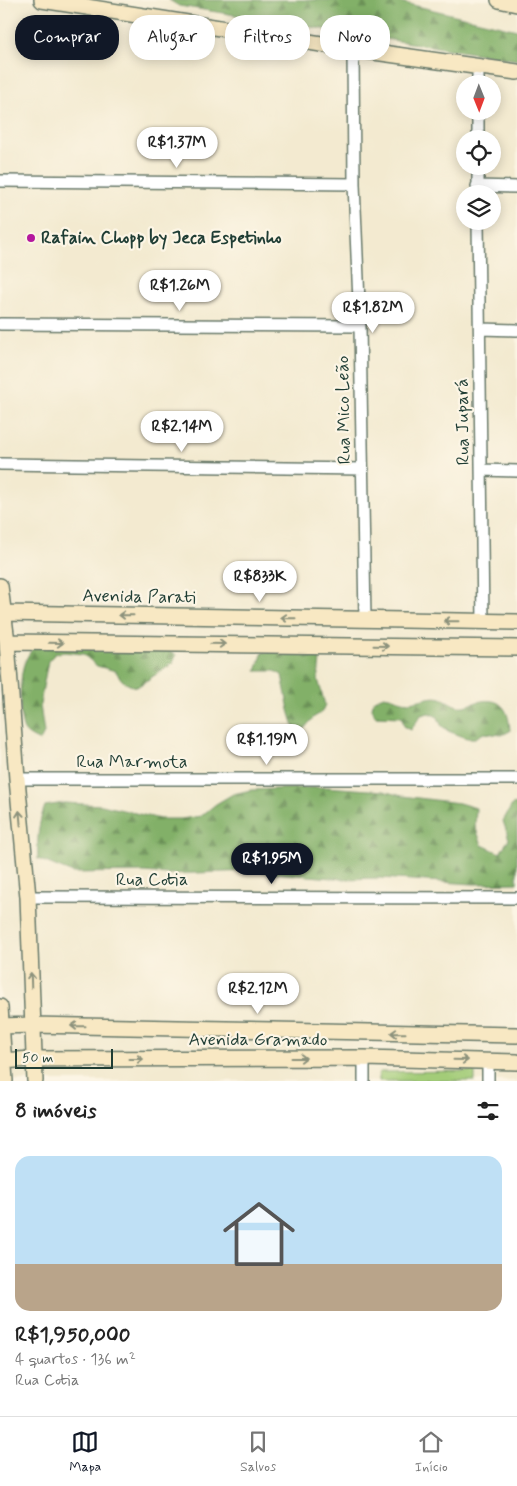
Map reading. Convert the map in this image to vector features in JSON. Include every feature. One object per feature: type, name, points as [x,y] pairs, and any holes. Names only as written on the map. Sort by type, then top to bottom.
[{"type":"street","points":[[42,0],[320,44]]},
{"type":"street","points":[[499,0],[517,4]]},
{"type":"street","points":[[390,54],[517,72]]},
{"type":"street","name":"Rua Mico Leão","points":[[353,60],[354,184],[360,326],[365,620]]},
{"type":"street","points":[[478,66],[478,75]]},
{"type":"street","points":[[0,181],[354,184]]},
{"type":"street","points":[[501,188],[517,187]]},
{"type":"street","name":"Rua Jupará","points":[[478,230],[482,622]]},
{"type":"street","points":[[0,324],[360,326]]},
{"type":"street","points":[[480,330],[517,330]]},
{"type":"street","points":[[0,464],[363,469]]},
{"type":"street","points":[[482,470],[517,471]]},
{"type":"street","points":[[0,586],[28,897],[35,1081]]},
{"type":"street","name":"Avenida Parati","points":[[2,613],[517,622]]},
{"type":"street","points":[[4,642],[517,648]]},
{"type":"street","name":"Rua Marmota","points":[[17,779],[517,779]]},
{"type":"street","name":"Rua Cotia","points":[[28,897],[517,898]]},
{"type":"street","points":[[0,1007],[2,1061],[5,1081]]},
{"type":"street","name":"Avenida Gramado","points":[[1,1026],[33,1025],[517,1035]]},
{"type":"street","points":[[364,1058],[364,1081]]},
{"type":"street","name":"Avenida Gramado","points":[[2,1061],[33,1059],[364,1058],[517,1062]]},
{"type":"street","points":[[488,1061],[488,1081]]},
{"type":"green space","points":[[169,0],[392,0],[517,30],[517,60],[390,40],[390,15],[320,15],[320,29],[310,27],[310,15],[235,15],[179,6]]},
{"type":"green space","points":[[36,643],[169,650],[176,655],[173,663],[137,687],[124,682],[116,671],[97,666],[83,654],[64,652],[55,654],[48,661],[43,687],[40,705],[44,733],[40,741],[24,730],[20,709],[23,668]]},
{"type":"green space","points":[[320,650],[318,679],[325,705],[321,713],[314,717],[303,730],[294,727],[282,675],[275,671],[256,671],[263,652]]},
{"type":"green space","points":[[384,696],[410,702],[437,697],[461,706],[493,701],[502,706],[506,711],[510,731],[502,735],[484,733],[475,738],[467,738],[448,731],[441,725],[438,717],[429,713],[421,715],[411,730],[404,726],[402,717],[375,716],[372,708],[374,700]]},
{"type":"green space","points":[[326,787],[383,791],[402,796],[459,803],[476,808],[475,826],[482,845],[500,853],[509,839],[503,821],[512,805],[517,804],[517,883],[473,884],[380,878],[343,879],[252,871],[167,874],[145,872],[73,873],[38,859],[38,832],[45,806],[64,803],[102,805],[160,819],[181,819],[201,816],[233,794],[251,790]]},
{"type":"green space","points":[[475,1071],[475,1081],[379,1081],[379,1072]]},
{"type":"place","name":"Rafain Chopp by Jeca Espetinho","points":[[31,238]]}]
